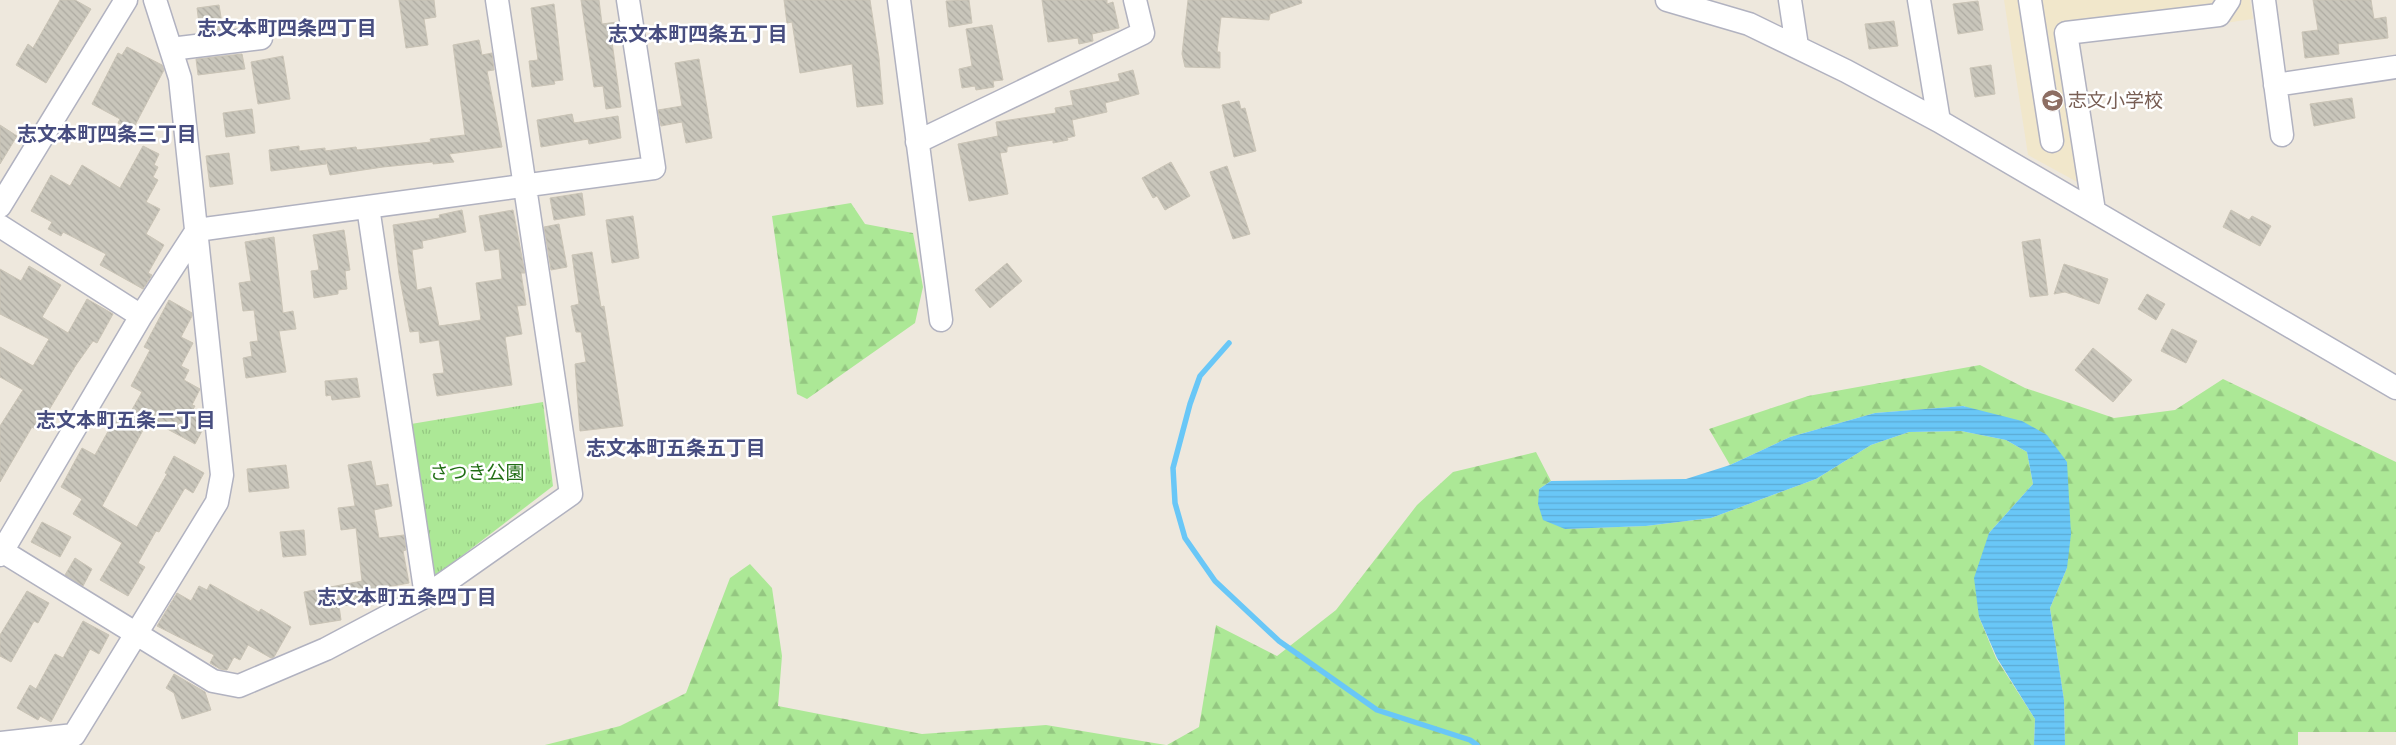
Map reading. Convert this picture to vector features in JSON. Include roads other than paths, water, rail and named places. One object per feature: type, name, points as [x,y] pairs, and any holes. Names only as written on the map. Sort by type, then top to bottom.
[{"type":"street","points":[[0,206],[126,0]]},
{"type":"street","points":[[0,743],[74,735],[217,502],[222,475],[180,78],[155,0]]},
{"type":"street","points":[[497,0],[526,185],[571,494],[426,596],[326,649],[239,686],[213,681],[137,633],[1,553],[141,316],[197,230],[526,185],[654,168],[628,0]]},
{"type":"street","points":[[899,0],[940,320]]},
{"type":"street","points":[[918,142],[1143,33],[1135,0]]},
{"type":"street","points":[[1667,0],[1749,24],[1797,46],[1938,121],[2396,388]]},
{"type":"street","points":[[1790,0],[1797,46]]},
{"type":"street","points":[[1919,0],[1938,121]]},
{"type":"street","points":[[2030,0],[2052,141]]},
{"type":"street","points":[[2036,36],[2220,15],[2230,0]]},
{"type":"street","points":[[2264,0],[2282,135]]},
{"type":"street","points":[[2066,33],[2094,211]]},
{"type":"street","points":[[171,49],[261,38]]},
{"type":"street","points":[[2275,85],[2396,67]]},
{"type":"street","points":[[368,207],[426,596]]},
{"type":"street","points":[[0,226],[141,316]]},
{"type":"water","points":[[1963,406],[2022,421],[2047,435],[2067,462],[2071,534],[2067,568],[2050,608],[2064,700],[2065,745],[2034,745],[2035,719],[1997,658],[1979,617],[1974,578],[1989,533],[2033,484],[2027,452],[2006,440],[1961,431],[1909,432],[1871,445],[1816,479],[1711,518],[1646,526],[1565,529],[1543,520],[1538,504],[1539,489],[1551,481],[1686,479],[1730,465],[1790,437],[1875,413]]},
{"type":"waterway","points":[[1229,343],[1200,376],[1190,404],[1173,468],[1175,503],[1185,538],[1215,581],[1279,641],[1377,710],[1470,740],[1477,745]]},
{"type":"place","name":"志文小学校","points":[[2052,100]]},
{"type":"district","name":"志文本町四条四丁目","points":[[287,28]]},
{"type":"district","name":"志文本町四条五丁目","points":[[698,34]]},
{"type":"district","name":"志文本町四条三丁目","points":[[107,134]]},
{"type":"district","name":"志文本町五条二丁目","points":[[126,420]]},
{"type":"district","name":"志文本町五条五丁目","points":[[676,448]]},
{"type":"district","name":"志文本町五条四丁目","points":[[407,597]]},
{"type":"park label","name":"さつき公園","points":[[477,472]]}]
